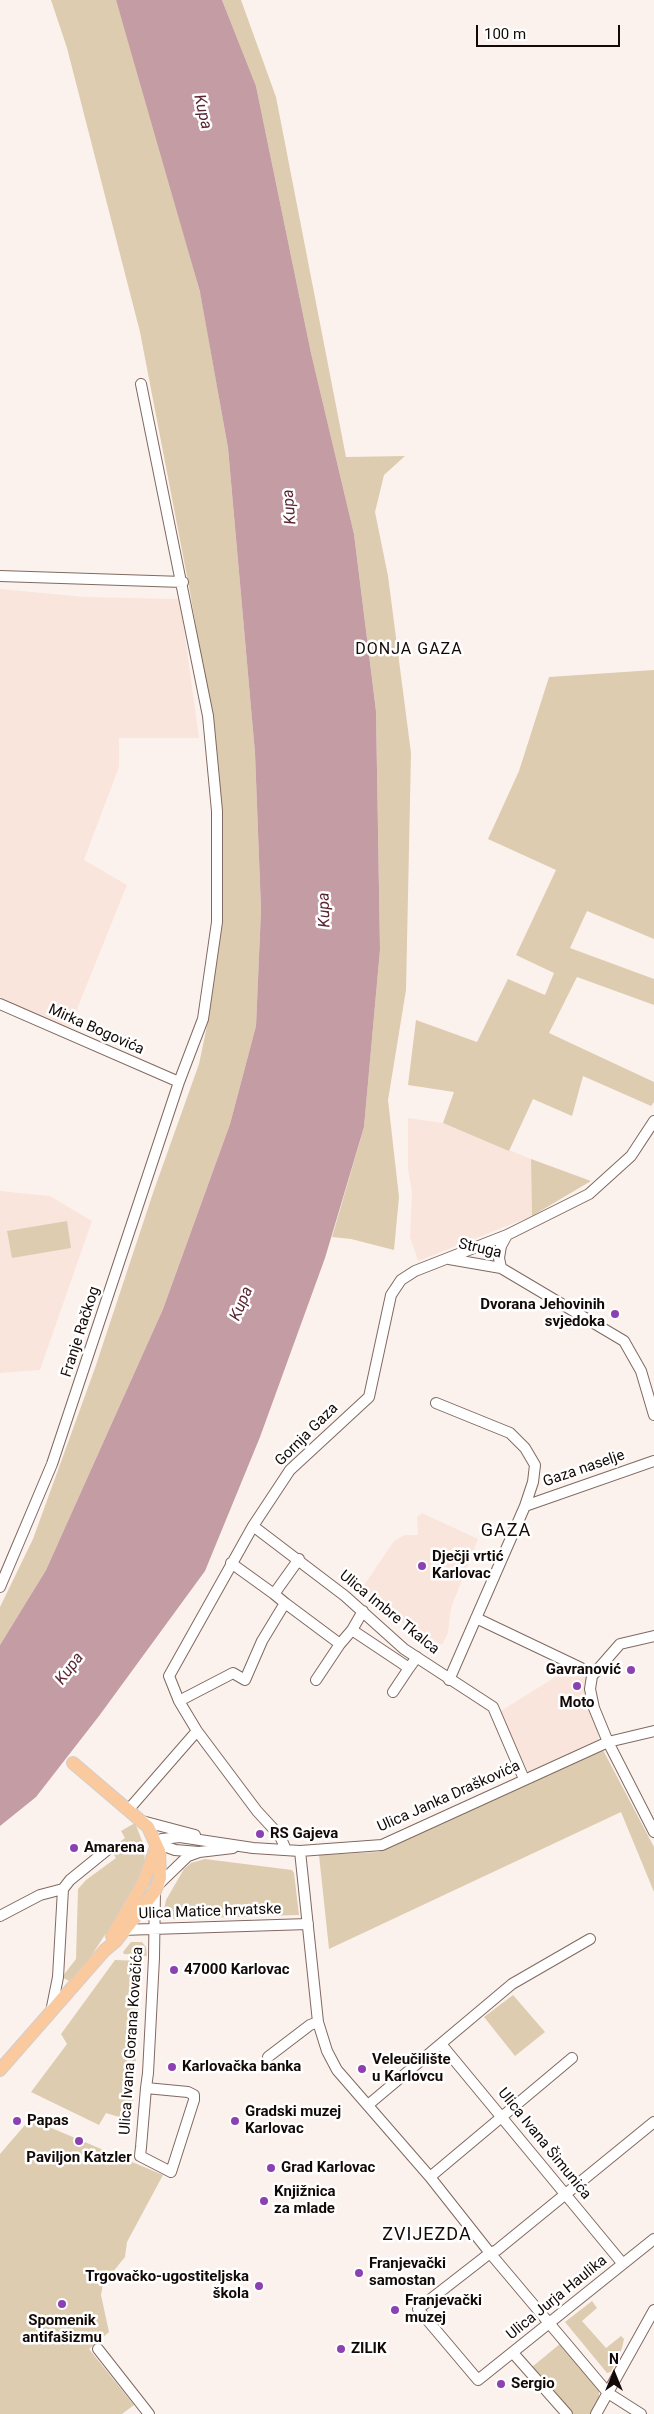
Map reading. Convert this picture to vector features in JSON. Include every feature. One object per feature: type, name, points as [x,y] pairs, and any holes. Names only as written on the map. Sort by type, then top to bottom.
[{"type":"main road","points":[[0,2070],[74,1988],[120,1930],[157,1888],[161,1865],[155,1849],[152,1832],[129,1809],[73,1764]]},
{"type":"main road","points":[[120,1930],[137,1895],[155,1849]]},
{"type":"street","name":"Franje Račkog","points":[[0,1587],[52,1464],[179,1082],[203,1019],[217,922],[217,811],[210,735],[182,582],[141,384]]},
{"type":"street","points":[[0,576],[182,582]]},
{"type":"street","name":"Mirka Bogovića","points":[[0,1004],[179,1082]]},
{"type":"street","name":"Struga","points":[[448,1259],[507,1234],[588,1194],[631,1156],[654,1121]]},
{"type":"street","points":[[501,1268],[499,1258],[501,1246],[507,1234]]},
{"type":"street","name":"Struga","points":[[448,1259],[501,1268],[624,1341],[641,1371],[654,1415]]},
{"type":"street","name":"Gornja Gaza","points":[[179,1701],[169,1676],[253,1526],[290,1470],[369,1397],[391,1295],[401,1280],[415,1271],[448,1259]]},
{"type":"street","name":"Gaza naselje","points":[[436,1403],[510,1432],[525,1448],[534,1465],[533,1482],[525,1506],[449,1680]]},
{"type":"street","name":"Gaza naselje","points":[[525,1506],[654,1461]]},
{"type":"street","name":"Ulica Imbre Tkalca","points":[[253,1526],[299,1559],[363,1611],[404,1649],[493,1707],[524,1780]]},
{"type":"street","points":[[274,1594],[299,1559]]},
{"type":"street","points":[[231,1563],[340,1644]]},
{"type":"street","points":[[286,1603],[262,1641],[245,1680],[233,1673],[179,1701],[198,1731],[257,1810],[280,1836],[286,1850]]},
{"type":"street","points":[[316,1680],[340,1644],[352,1630],[363,1611]]},
{"type":"street","points":[[476,1618],[581,1668]]},
{"type":"street","points":[[352,1630],[409,1668]]},
{"type":"street","points":[[654,1636],[620,1644],[592,1676],[590,1689],[594,1708],[608,1742],[654,1832]]},
{"type":"street","points":[[393,1692],[417,1657]]},
{"type":"street","points":[[129,1809],[198,1731]]},
{"type":"street","name":"Ulica Janka Draškovića","points":[[238,1847],[300,1851],[382,1845],[608,1742],[654,1731]]},
{"type":"street","points":[[142,1821],[179,1829],[205,1839],[238,1847]]},
{"type":"street","points":[[155,1849],[170,1837],[205,1839]]},
{"type":"street","points":[[155,1849],[199,1852],[238,1847]]},
{"type":"street","points":[[50,2014],[58,1977],[63,1889],[70,1880],[107,1850]]},
{"type":"street","points":[[300,1851],[318,2022],[327,2051],[337,2070],[430,2177],[608,2393],[642,2414]]},
{"type":"street","points":[[157,1888],[184,1859],[199,1852]]},
{"type":"street","name":"Ulica Ivana Gorana Kovačića","points":[[146,2088],[188,2092],[194,2095],[171,2172],[140,2156],[146,2088],[157,1888]]},
{"type":"street","points":[[0,1916],[49,1893],[63,1889]]},
{"type":"street","points":[[49,1893],[54,1895],[61,1903]]},
{"type":"street","name":"Ulica Matice hrvatske","points":[[120,1930],[308,1924]]},
{"type":"street","points":[[368,2105],[512,1984],[590,1938]]},
{"type":"street","points":[[58,1977],[63,1983],[74,1988]]},
{"type":"street","points":[[268,2057],[310,2025],[318,2022]]},
{"type":"street","name":"Ulica Ivana Šimunića","points":[[441,2044],[623,2264]]},
{"type":"street","points":[[430,2177],[572,2058]]},
{"type":"street","points":[[490,2252],[497,2250],[654,2122]]},
{"type":"street","name":"Ulica Jurja Haulika","points":[[490,2252],[418,2309],[478,2380],[654,2240]]},
{"type":"street","points":[[596,2414],[654,2310]]},
{"type":"street","points":[[98,2349],[147,2413]]},
{"type":"street","points":[[513,2353],[567,2414]]},
{"type":"shaded area","points":[[51,0],[116,0],[152,119],[201,296],[228,448],[255,753],[261,910],[256,1026],[230,1124],[163,1309],[46,1570],[0,1645],[0,1607],[33,1539],[95,1368],[154,1190],[199,1064],[208,1021],[221,922],[211,716],[190,592],[140,332],[67,48]]},
{"type":"shaded area","points":[[222,0],[241,0],[276,97],[346,457],[405,456],[384,475],[375,512],[388,576],[411,753],[406,990],[388,1100],[399,1197],[394,1250],[351,1239],[332,1237],[364,1127],[380,950],[376,711],[354,534],[311,353],[256,86]]},
{"type":"shaded area","points":[[0,589],[85,597],[180,599],[199,738],[119,738],[119,767],[84,860],[127,885],[69,1029],[0,997]]},
{"type":"shaded area","points":[[654,670],[654,939],[587,911],[570,948],[654,979],[654,1005],[577,977],[549,1033],[654,1082],[654,1102],[651,1106],[583,1076],[572,1116],[533,1099],[509,1151],[443,1123],[454,1092],[408,1085],[416,1020],[477,1042],[508,979],[545,995],[554,973],[516,955],[556,870],[488,839],[519,771],[549,677]]},
{"type":"shaded area","points":[[408,1118],[443,1123],[531,1159],[532,1216],[418,1261],[410,1237],[412,1192],[408,1169]]},
{"type":"shaded area","points":[[531,1159],[591,1181],[532,1216]]},
{"type":"shaded area","points":[[0,1191],[50,1196],[92,1221],[40,1370],[0,1373]]},
{"type":"shaded area","points":[[67,1221],[71,1248],[12,1258],[7,1231]]},
{"type":"shaded area","name":"Dječji vrtić Karlovac","points":[[422,1513],[478,1539],[451,1608],[448,1633],[442,1645],[389,1615],[360,1591],[394,1541],[405,1535],[418,1535],[417,1517]]},
{"type":"shaded area","points":[[573,1666],[585,1674],[599,1739],[529,1773],[499,1712]]},
{"type":"shaded area","points":[[603,1750],[654,1847],[654,1892],[621,1812],[329,1949],[319,1855],[378,1852]]},
{"type":"shaded area","points":[[135,1823],[145,1848],[144,1867],[137,1885],[88,1961],[69,1981],[62,1977],[76,1959],[78,1889],[86,1880],[116,1858],[110,1849],[125,1838],[121,1831]]},
{"type":"shaded area","points":[[205,1859],[292,1870],[294,1873],[299,1915],[168,1919],[164,1910],[166,1900],[184,1869],[191,1863]]},
{"type":"shaded area","points":[[131,1942],[142,1942],[146,1947],[147,1956],[124,1954],[123,1952]]},
{"type":"shaded area","points":[[115,1960],[142,1961],[132,2121],[106,2113],[99,2125],[31,2092],[67,2044],[61,2034]]},
{"type":"shaded area","points":[[513,1995],[545,2032],[515,2056],[484,2017]]},
{"type":"shaded area","points":[[30,2119],[163,2175],[127,2242],[125,2257],[103,2284],[101,2295],[109,2332],[89,2349],[134,2405],[122,2414],[0,2414],[0,2154]]},
{"type":"shaded area","points":[[592,2301],[597,2308],[582,2321],[606,2348],[621,2336],[624,2339],[611,2372],[607,2373],[565,2322]]},
{"type":"shaded area","points":[[561,2343],[599,2388],[599,2398],[590,2414],[572,2414],[532,2367]]},
{"type":"water","name":"Kupa","points":[[116,0],[222,0],[256,86],[311,353],[354,534],[376,711],[380,950],[364,1127],[325,1258],[260,1437],[205,1571],[99,1716],[36,1797],[0,1826],[0,1645],[46,1570],[163,1309],[230,1124],[256,1026],[261,910],[255,753],[228,448],[200,292]]},
{"type":"place","name":"Dvorana Jehovinih svjedoka","points":[[615,1314]]},
{"type":"place","name":"Dječji vrtić Karlovac","points":[[422,1566]]},
{"type":"place","name":"Gavranović","points":[[631,1670]]},
{"type":"place","name":"Moto","points":[[577,1686]]},
{"type":"place","name":"RS Gajeva","points":[[260,1834]]},
{"type":"place","name":"Amarena","points":[[74,1848]]},
{"type":"place","name":"47000 Karlovac","points":[[174,1970]]},
{"type":"place","name":"Karlovačka banka","points":[[172,2067]]},
{"type":"place","name":"Veleučilište u Karlovcu","points":[[362,2069]]},
{"type":"place","name":"Papas","points":[[17,2121]]},
{"type":"place","name":"Gradski muzej Karlovac","points":[[235,2121]]},
{"type":"place","name":"Paviljon Katzler","points":[[79,2141]]},
{"type":"place","name":"Grad Karlovac","points":[[271,2168]]},
{"type":"place","name":"Knjižnica za mlade","points":[[264,2201]]},
{"type":"place","name":"Franjevački samostan","points":[[359,2273]]},
{"type":"place","name":"Trgovačko-ugostiteljska škola","points":[[259,2286]]},
{"type":"place","name":"Spomenik antifašizmu","points":[[62,2304]]},
{"type":"place","name":"Franjevački muzej","points":[[395,2310]]},
{"type":"place","name":"ZILIK","points":[[341,2349]]},
{"type":"place","name":"Sergio","points":[[501,2384]]},
{"type":"district","name":"DONJA GAZA","points":[[409,650]]},
{"type":"district","name":"GAZA","points":[[506,1531]]},
{"type":"district","name":"ZVIJEZDA","points":[[427,2235]]}]
